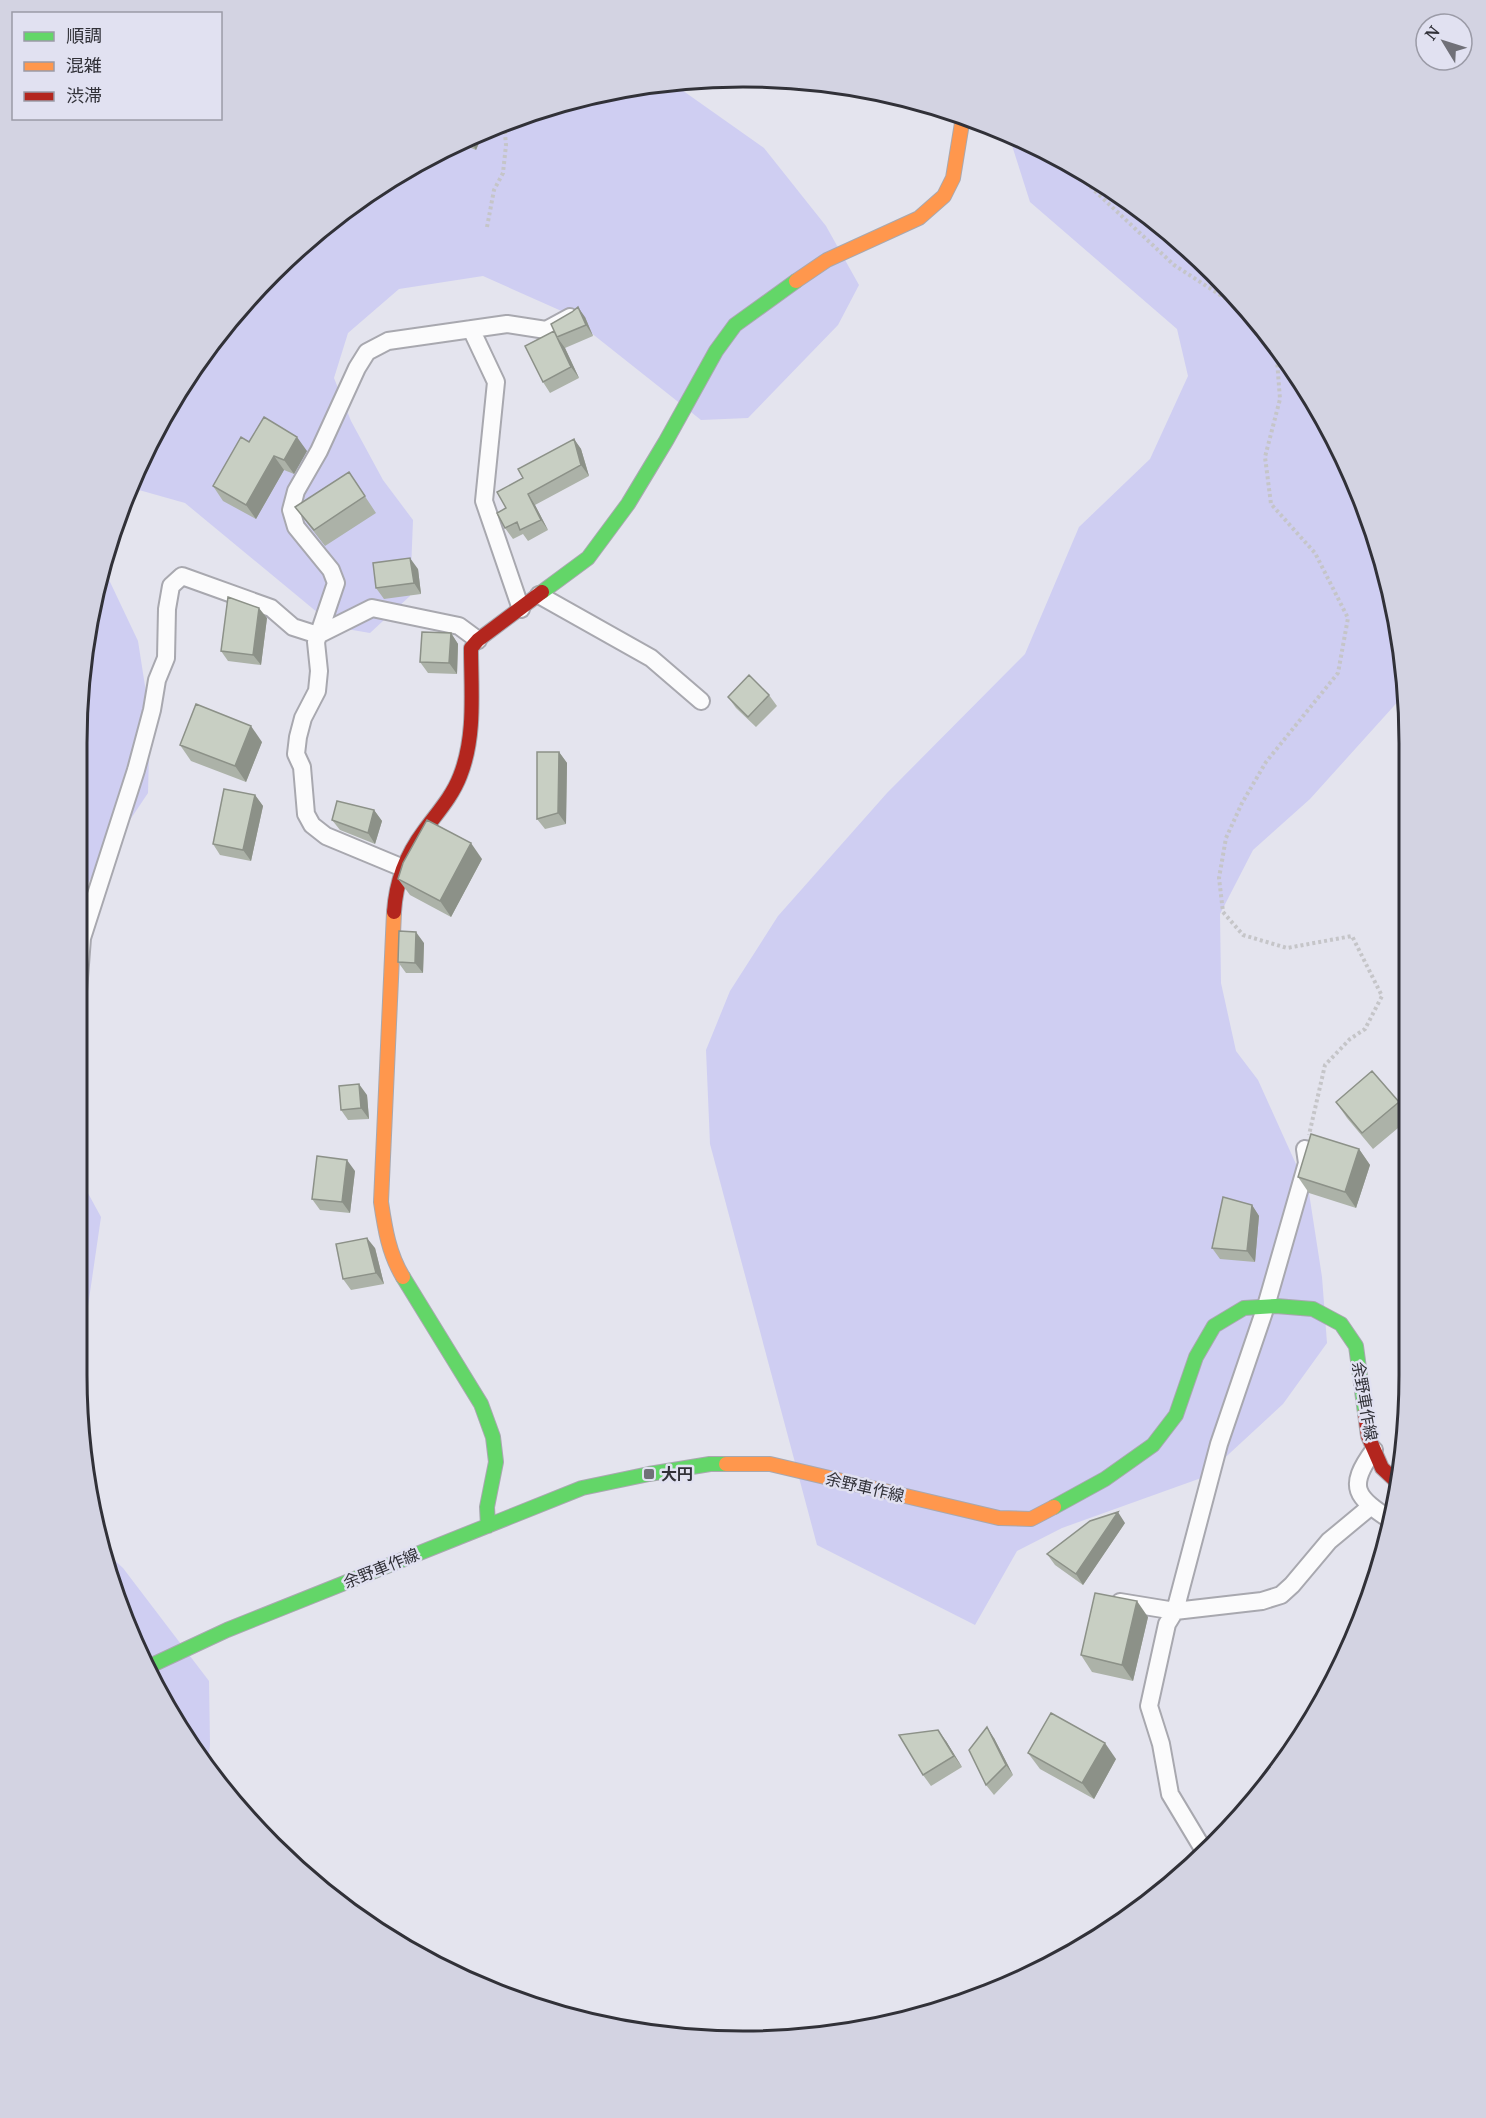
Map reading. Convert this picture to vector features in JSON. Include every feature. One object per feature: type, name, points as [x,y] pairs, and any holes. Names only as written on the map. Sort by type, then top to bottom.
[{"type":"street","points":[[488,1526],[487,1507],[496,1462],[493,1437],[481,1404],[394,1262],[385,1232],[381,1203],[395,894],[411,851],[452,792],[463,764],[470,736],[471,648],[478,640],[588,558],[628,504],[716,351],[735,325],[774,295],[827,260],[920,218],[944,196],[953,178],[959,124]]},
{"type":"street","points":[[403,868],[326,836],[312,825],[306,814],[302,767],[296,754],[303,718],[317,691],[319,671],[316,642],[336,583],[331,570],[296,527],[291,510],[296,491],[319,451],[357,368],[367,352],[388,341],[507,324],[546,330],[576,314]]},
{"type":"street","points":[[471,329],[496,382],[484,501],[520,609]]},
{"type":"street","points":[[87,923],[136,771],[152,710],[157,680],[166,658],[167,609],[171,586],[182,576],[271,609],[293,627],[318,635],[372,608],[459,626],[478,640]]},
{"type":"street","points":[[539,595],[651,658],[701,701]]},
{"type":"street","points":[[1201,1845],[1170,1794],[1161,1744],[1149,1706],[1167,1624],[1175,1611],[1219,1444],[1266,1306],[1307,1162],[1305,1149]]},
{"type":"street","name":"余野車作線","points":[[154,1664],[227,1630],[582,1488],[710,1464],[770,1464],[999,1518],[1031,1519],[1105,1479],[1153,1445],[1176,1415],[1196,1357],[1214,1326],[1244,1308],[1266,1306],[1313,1309],[1341,1324],[1356,1346],[1368,1436],[1382,1467],[1391,1476]]},
{"type":"street","points":[[1374,1450],[1361,1467],[1357,1484],[1361,1497],[1370,1507],[1383,1515]]},
{"type":"street","points":[[1107,1599],[1175,1611],[1263,1601],[1281,1595],[1329,1542],[1370,1507]]},
{"type":"path","points":[[487,227],[494,190],[503,173],[505,132]]},
{"type":"path","points":[[1093,189],[1174,265],[1225,298]]},
{"type":"path","points":[[1277,364],[1280,399],[1265,457],[1271,504],[1315,553],[1348,618],[1338,674],[1266,762],[1242,803],[1226,838],[1219,878],[1223,912],[1243,935],[1287,948],[1352,936],[1382,996],[1365,1029],[1350,1039],[1325,1065],[1305,1149]]},
{"type":"shaded area","points":[[682,90],[764,148],[826,226],[859,285],[838,325],[748,418],[701,420],[566,313],[483,276],[399,289],[348,333],[334,378],[351,421],[383,480],[413,520],[410,596],[370,633],[335,627],[185,503],[137,491],[175,415],[198,379],[250,310],[310,250],[379,198],[415,175],[492,137],[573,109]]},
{"type":"shaded area","points":[[1012,145],[1071,175],[1142,223],[1207,279],[1263,344],[1311,415],[1349,492],[1377,573],[1393,657],[1398,701],[1310,799],[1253,850],[1220,914],[1221,983],[1236,1051],[1258,1080],[1309,1193],[1322,1277],[1327,1343],[1283,1404],[1204,1477],[1062,1528],[1017,1551],[975,1625],[817,1545],[710,1144],[706,1050],[730,991],[778,916],[887,793],[1025,654],[1079,527],[1150,459],[1188,376],[1177,329],[1030,202]]},
{"type":"shaded area","points":[[108,578],[138,641],[150,718],[148,793],[87,884],[88,700],[93,657]]},
{"type":"shaded area","points":[[87,1191],[101,1217],[87,1313]]},
{"type":"shaded area","points":[[114,1559],[123,1568],[209,1681],[209,1755],[175,1703],[155,1665],[137,1626]]},
{"type":"building","points":[[578,307],[586,325],[557,337],[551,324]]},
{"type":"building","points":[[554,331],[571,367],[543,382],[525,346]]},
{"type":"building","points":[[264,417],[297,437],[284,460],[274,456],[246,505],[213,486],[241,437],[249,442]]},
{"type":"building","points":[[574,439],[581,465],[528,494],[541,520],[520,530],[517,522],[505,528],[497,513],[506,508],[497,492],[523,478],[518,469]]},
{"type":"building","points":[[349,472],[365,496],[314,530],[295,507]]},
{"type":"building","points":[[410,558],[414,583],[376,588],[373,563]]},
{"type":"building","points":[[228,597],[259,608],[253,655],[221,651]]},
{"type":"building","points":[[422,632],[451,633],[449,663],[420,662]]},
{"type":"building","points":[[749,675],[769,695],[748,717],[728,697]]},
{"type":"building","points":[[196,704],[251,726],[235,766],[180,745]]},
{"type":"building","points":[[537,752],[559,752],[558,813],[537,819]]},
{"type":"building","points":[[224,789],[255,795],[243,850],[213,844]]},
{"type":"building","points":[[337,801],[374,810],[368,833],[332,820]]},
{"type":"building","points":[[427,820],[471,843],[440,901],[398,879],[403,863]]},
{"type":"building","points":[[399,931],[416,932],[415,963],[398,962]]},
{"type":"building","points":[[1372,1071],[1399,1102],[1362,1133],[1336,1102]]},
{"type":"building","points":[[359,1084],[361,1108],[341,1110],[339,1086]]},
{"type":"building","points":[[1311,1134],[1359,1149],[1345,1192],[1298,1177]]},
{"type":"building","points":[[317,1156],[347,1160],[342,1202],[312,1199]]},
{"type":"building","points":[[1223,1197],[1252,1205],[1247,1251],[1212,1248]]},
{"type":"building","points":[[367,1238],[376,1273],[343,1279],[336,1244]]},
{"type":"building","points":[[1118,1512],[1076,1574],[1047,1554],[1090,1521]]},
{"type":"building","points":[[1095,1593],[1137,1601],[1122,1665],[1081,1655]]},
{"type":"building","points":[[1051,1713],[1105,1743],[1082,1783],[1028,1753]]},
{"type":"building","points":[[987,1727],[1006,1765],[986,1785],[969,1750]]},
{"type":"building","points":[[938,1730],[954,1756],[923,1775],[899,1735]]},
{"type":"traffic: fast","points":[[542,592],[588,558],[628,504],[716,351],[735,325],[796,281]]},
{"type":"traffic: fast","points":[[403,1277],[481,1404],[493,1437],[496,1462],[487,1507],[488,1526]]},
{"type":"traffic: fast","points":[[1054,1507],[1105,1479],[1153,1445],[1176,1415],[1196,1357],[1214,1326],[1244,1308],[1276,1306],[1313,1309],[1341,1324],[1356,1346],[1365,1413]]},
{"type":"traffic: fast","points":[[154,1664],[227,1630],[582,1488],[649,1474],[710,1464],[726,1464]]},
{"type":"traffic: slow","points":[[796,281],[827,260],[919,218],[944,196],[953,178],[962,125]]},
{"type":"traffic: slow","points":[[394,912],[381,1202],[391,1250],[403,1277]]},
{"type":"traffic: slow","points":[[726,1464],[770,1464],[999,1518],[1031,1519],[1054,1507]]},
{"type":"traffic: jam","points":[[394,912],[397,890],[407,859],[453,791],[465,761],[472,713],[471,648],[478,640],[542,592]]},
{"type":"traffic: jam","points":[[1365,1413],[1368,1436],[1382,1468],[1390,1476]]},
{"type":"place","name":"大円","points":[[649,1474]]}]
